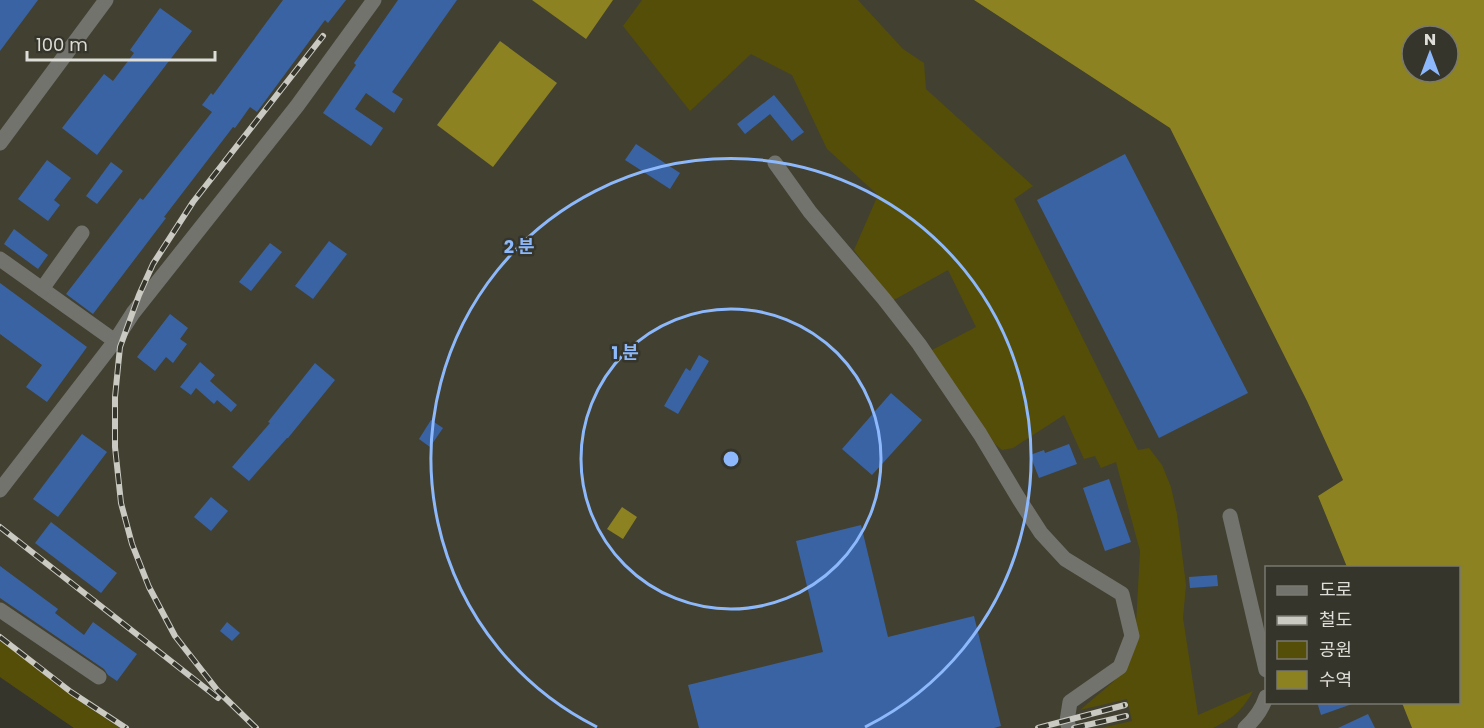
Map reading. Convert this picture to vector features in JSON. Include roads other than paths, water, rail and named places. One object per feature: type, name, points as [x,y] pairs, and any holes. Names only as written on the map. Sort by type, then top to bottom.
[{"type":"street","points":[[0,143],[106,0]]},
{"type":"street","points":[[0,490],[115,341],[133,313],[297,106],[374,0]]},
{"type":"street","points":[[775,163],[810,212],[920,344],[980,434],[1041,533],[1065,559],[1122,594],[1132,636],[1120,667],[1071,702],[1067,720],[1069,728]]},
{"type":"street","points":[[42,289],[82,233]]},
{"type":"street","points":[[0,259],[115,341]]},
{"type":"street","points":[[1230,516],[1265,666]]},
{"type":"street","points":[[0,610],[99,677]]},
{"type":"street","points":[[1252,725],[1265,700]]},
{"type":"water","points":[[532,0],[613,0],[586,39]]},
{"type":"water","points":[[974,0],[1484,0],[1484,728],[1412,728],[1402,704],[1460,704],[1460,566],[1347,566],[1318,496],[1343,480],[1307,401],[1170,128]]},
{"type":"water","points":[[500,41],[557,83],[493,167],[437,125]]},
{"type":"water","points":[[622,507],[637,517],[623,539],[607,529]]},
{"type":"railway","points":[[256,728],[218,691],[175,636],[149,587],[132,544],[121,503],[115,447],[115,397],[120,347],[153,264],[193,202],[323,36]]},
{"type":"railway","points":[[0,527],[218,698]]},
{"type":"railway","points":[[0,637],[71,692],[126,728]]},
{"type":"railway","points":[[1038,728],[1125,705]]},
{"type":"railway","points":[[1074,728],[1126,716]]}]
